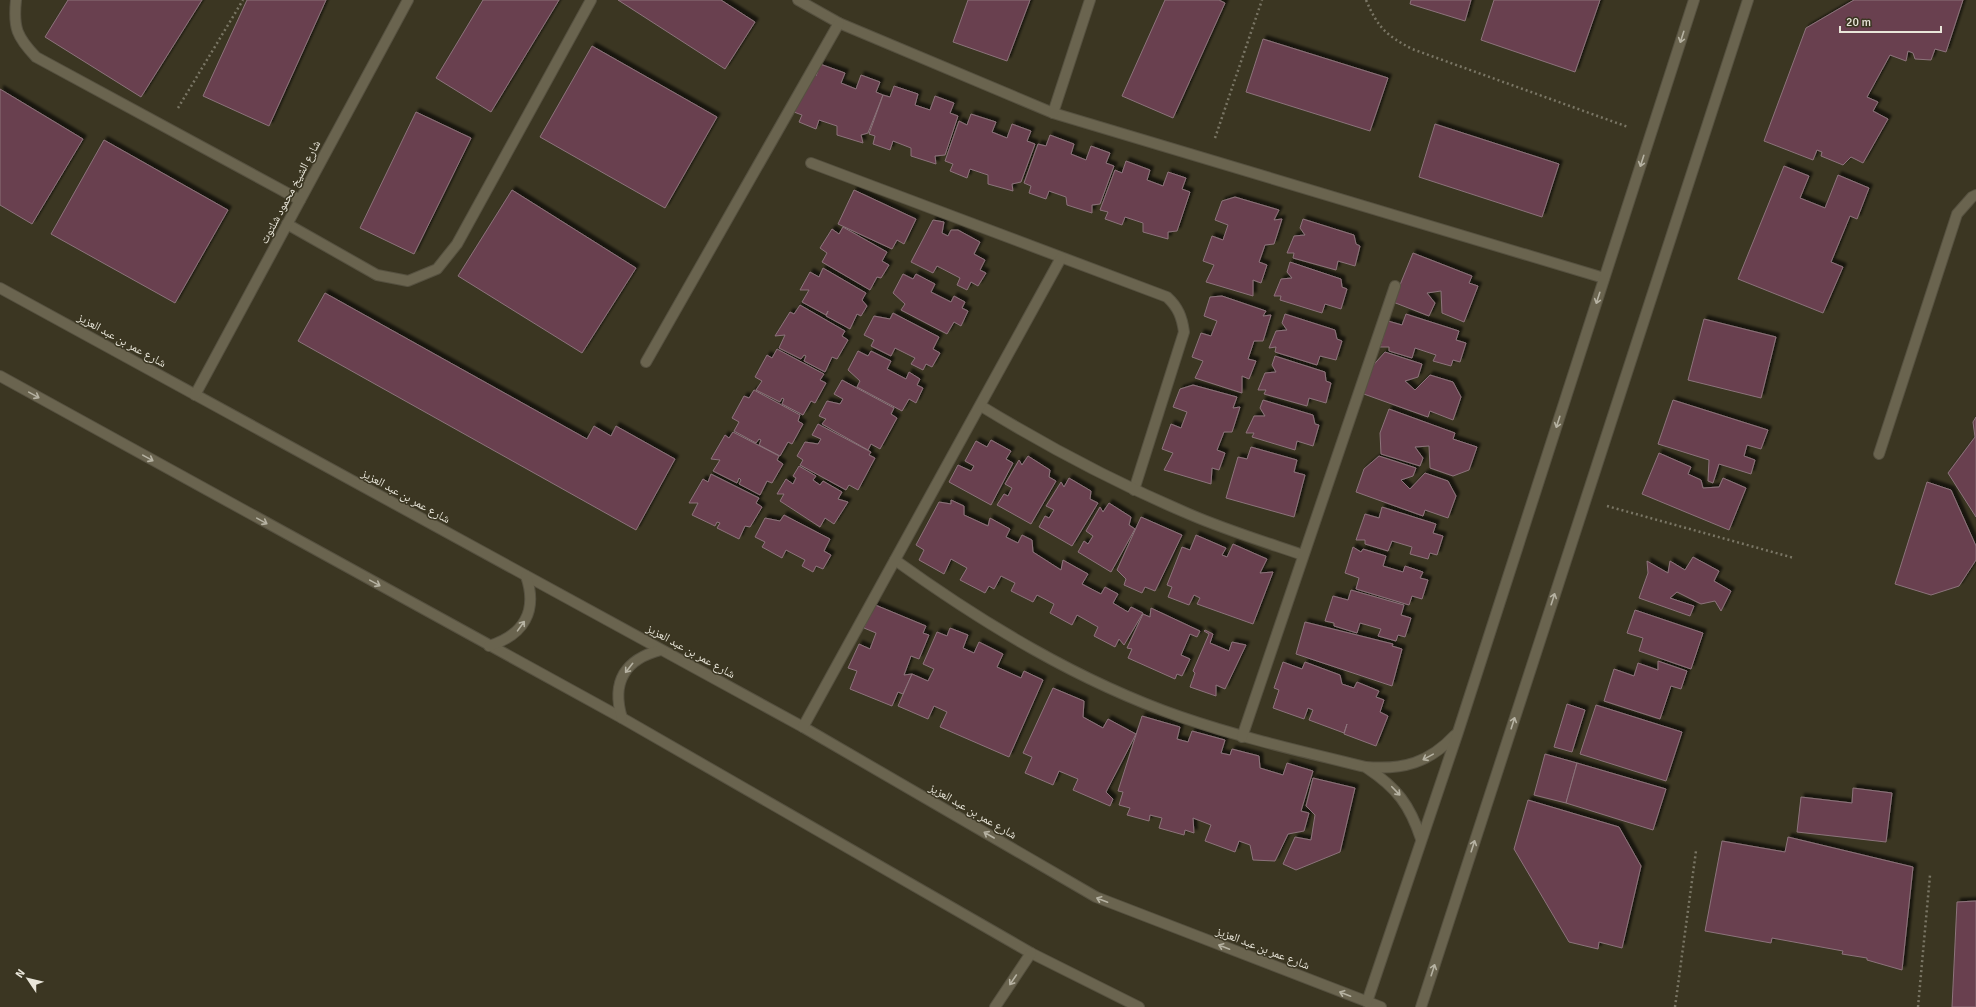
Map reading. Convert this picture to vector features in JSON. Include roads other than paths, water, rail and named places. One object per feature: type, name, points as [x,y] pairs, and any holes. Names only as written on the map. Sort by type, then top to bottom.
[{"type":"street","points":[[16,0],[15,22],[21,42],[36,57],[300,200]]},
{"type":"street","name":"شارع الشيخ محمود شلتوت","points":[[195,395],[408,0]]},
{"type":"street","points":[[288,224],[378,275],[408,281],[437,269],[457,244],[591,0]]},
{"type":"street","points":[[798,0],[839,23],[1053,113],[1604,278]]},
{"type":"street","points":[[1053,113],[1090,0]]},
{"type":"street","points":[[1367,1002],[1458,732],[1694,0]]},
{"type":"street","points":[[1421,1007],[1748,0]]},
{"type":"street","points":[[646,362],[839,23]]},
{"type":"street","points":[[811,163],[1167,297],[1175,304],[1183,322],[1184,332],[1134,490]]},
{"type":"street","points":[[1879,454],[1957,214],[1972,197],[1976,195]]},
{"type":"street","points":[[803,727],[981,406],[1061,258]]},
{"type":"street","points":[[1242,737],[1394,286]]},
{"type":"street","name":"شارع عمر بن عبد العزيز","points":[[0,288],[803,727],[1096,897],[1381,1007]]},
{"type":"street","points":[[0,376],[622,718],[1031,954],[1139,1007]]},
{"type":"street","points":[[981,406],[1075,461],[1134,490],[1190,514],[1303,555]]},
{"type":"street","points":[[895,560],[948,598],[1004,633],[1061,664],[1120,692],[1173,714],[1242,737],[1366,767],[1386,769],[1407,766],[1426,759],[1444,747],[1458,732]]},
{"type":"street","points":[[489,646],[502,642],[513,636],[522,626],[528,614],[531,601],[530,588],[526,576]]},
{"type":"street","points":[[622,718],[618,705],[618,692],[621,680],[628,668],[637,659],[649,653],[661,650]]},
{"type":"street","points":[[1366,767],[1385,780],[1402,797],[1414,816],[1421,839]]},
{"type":"street","points":[[995,1007],[1031,954]]}]
